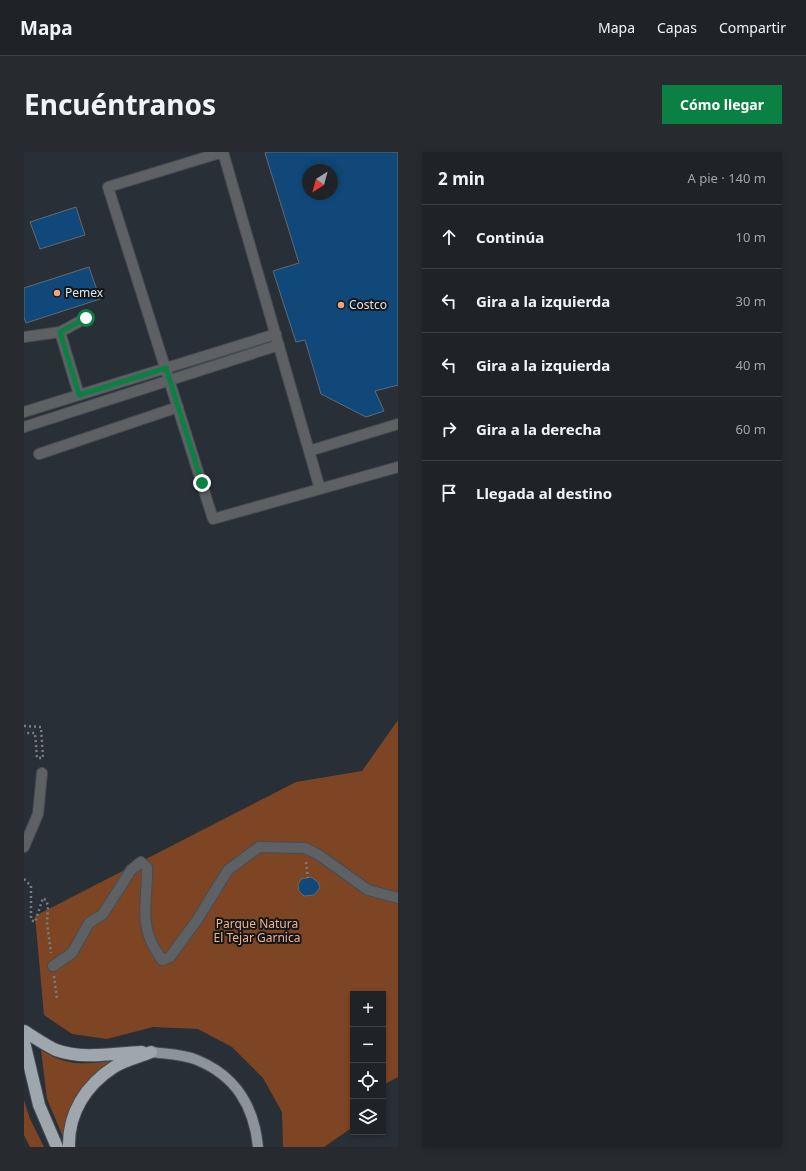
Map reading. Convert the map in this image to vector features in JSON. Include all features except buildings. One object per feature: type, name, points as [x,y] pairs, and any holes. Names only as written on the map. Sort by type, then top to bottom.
[{"type":"highway","points":[[24,1031],[56,1049],[75,1054],[112,1055],[152,1052]]},
{"type":"highway","points":[[24,1042],[40,1105],[57,1147]]},
{"type":"highway","points":[[69,1147],[69,1132],[75,1110],[85,1092],[99,1078],[115,1066],[152,1052]]},
{"type":"main road","points":[[152,1052],[196,1059],[215,1069],[230,1080],[242,1094],[256,1126],[258,1147]]},
{"type":"street","points":[[320,489],[223,152],[108,187],[213,519],[320,489],[398,467]]},
{"type":"street","points":[[24,337],[60,332],[86,318]]},
{"type":"street","points":[[60,332],[79,395]]},
{"type":"street","points":[[24,412],[276,334]]},
{"type":"street","points":[[24,427],[278,345]]},
{"type":"street","points":[[39,454],[178,407]]},
{"type":"street","points":[[309,451],[398,424]]},
{"type":"street","points":[[24,847],[38,814],[42,773]]},
{"type":"street","points":[[53,966],[72,952],[89,923],[103,914],[131,870],[141,862],[147,867],[148,882],[144,908],[146,927],[152,946],[162,960],[170,958],[197,920],[228,870],[259,847],[305,848],[319,855],[368,890],[398,898]]},
{"type":"path","points":[[24,726],[41,726],[43,758],[37,758],[35,733],[24,733]]},
{"type":"path","points":[[24,879],[31,886],[31,920],[35,922],[38,918],[43,898],[46,900],[48,906],[47,923]]},
{"type":"green space","name":"Parque Natura El Tejar Garnica","points":[[398,720],[398,1077],[386,1083],[386,991],[350,991],[350,1129],[324,1147],[283,1147],[282,1112],[263,1078],[232,1047],[198,1029],[153,1027],[107,1039],[72,1034],[44,1015],[35,916],[296,782],[362,771]]},
{"type":"green space","points":[[41,1050],[68,1062],[93,1063],[113,1061],[67,1126],[63,1137],[47,1099]]},
{"type":"green space","points":[[24,1100],[30,1119],[44,1147],[30,1147],[24,1135]]},
{"type":"place","name":"Pemex","points":[[57,293]]},
{"type":"place","name":"Costco","points":[[341,305]]},
{"type":"route","points":[[86,318],[60,332],[79,395],[166,368],[202,483]]}]
